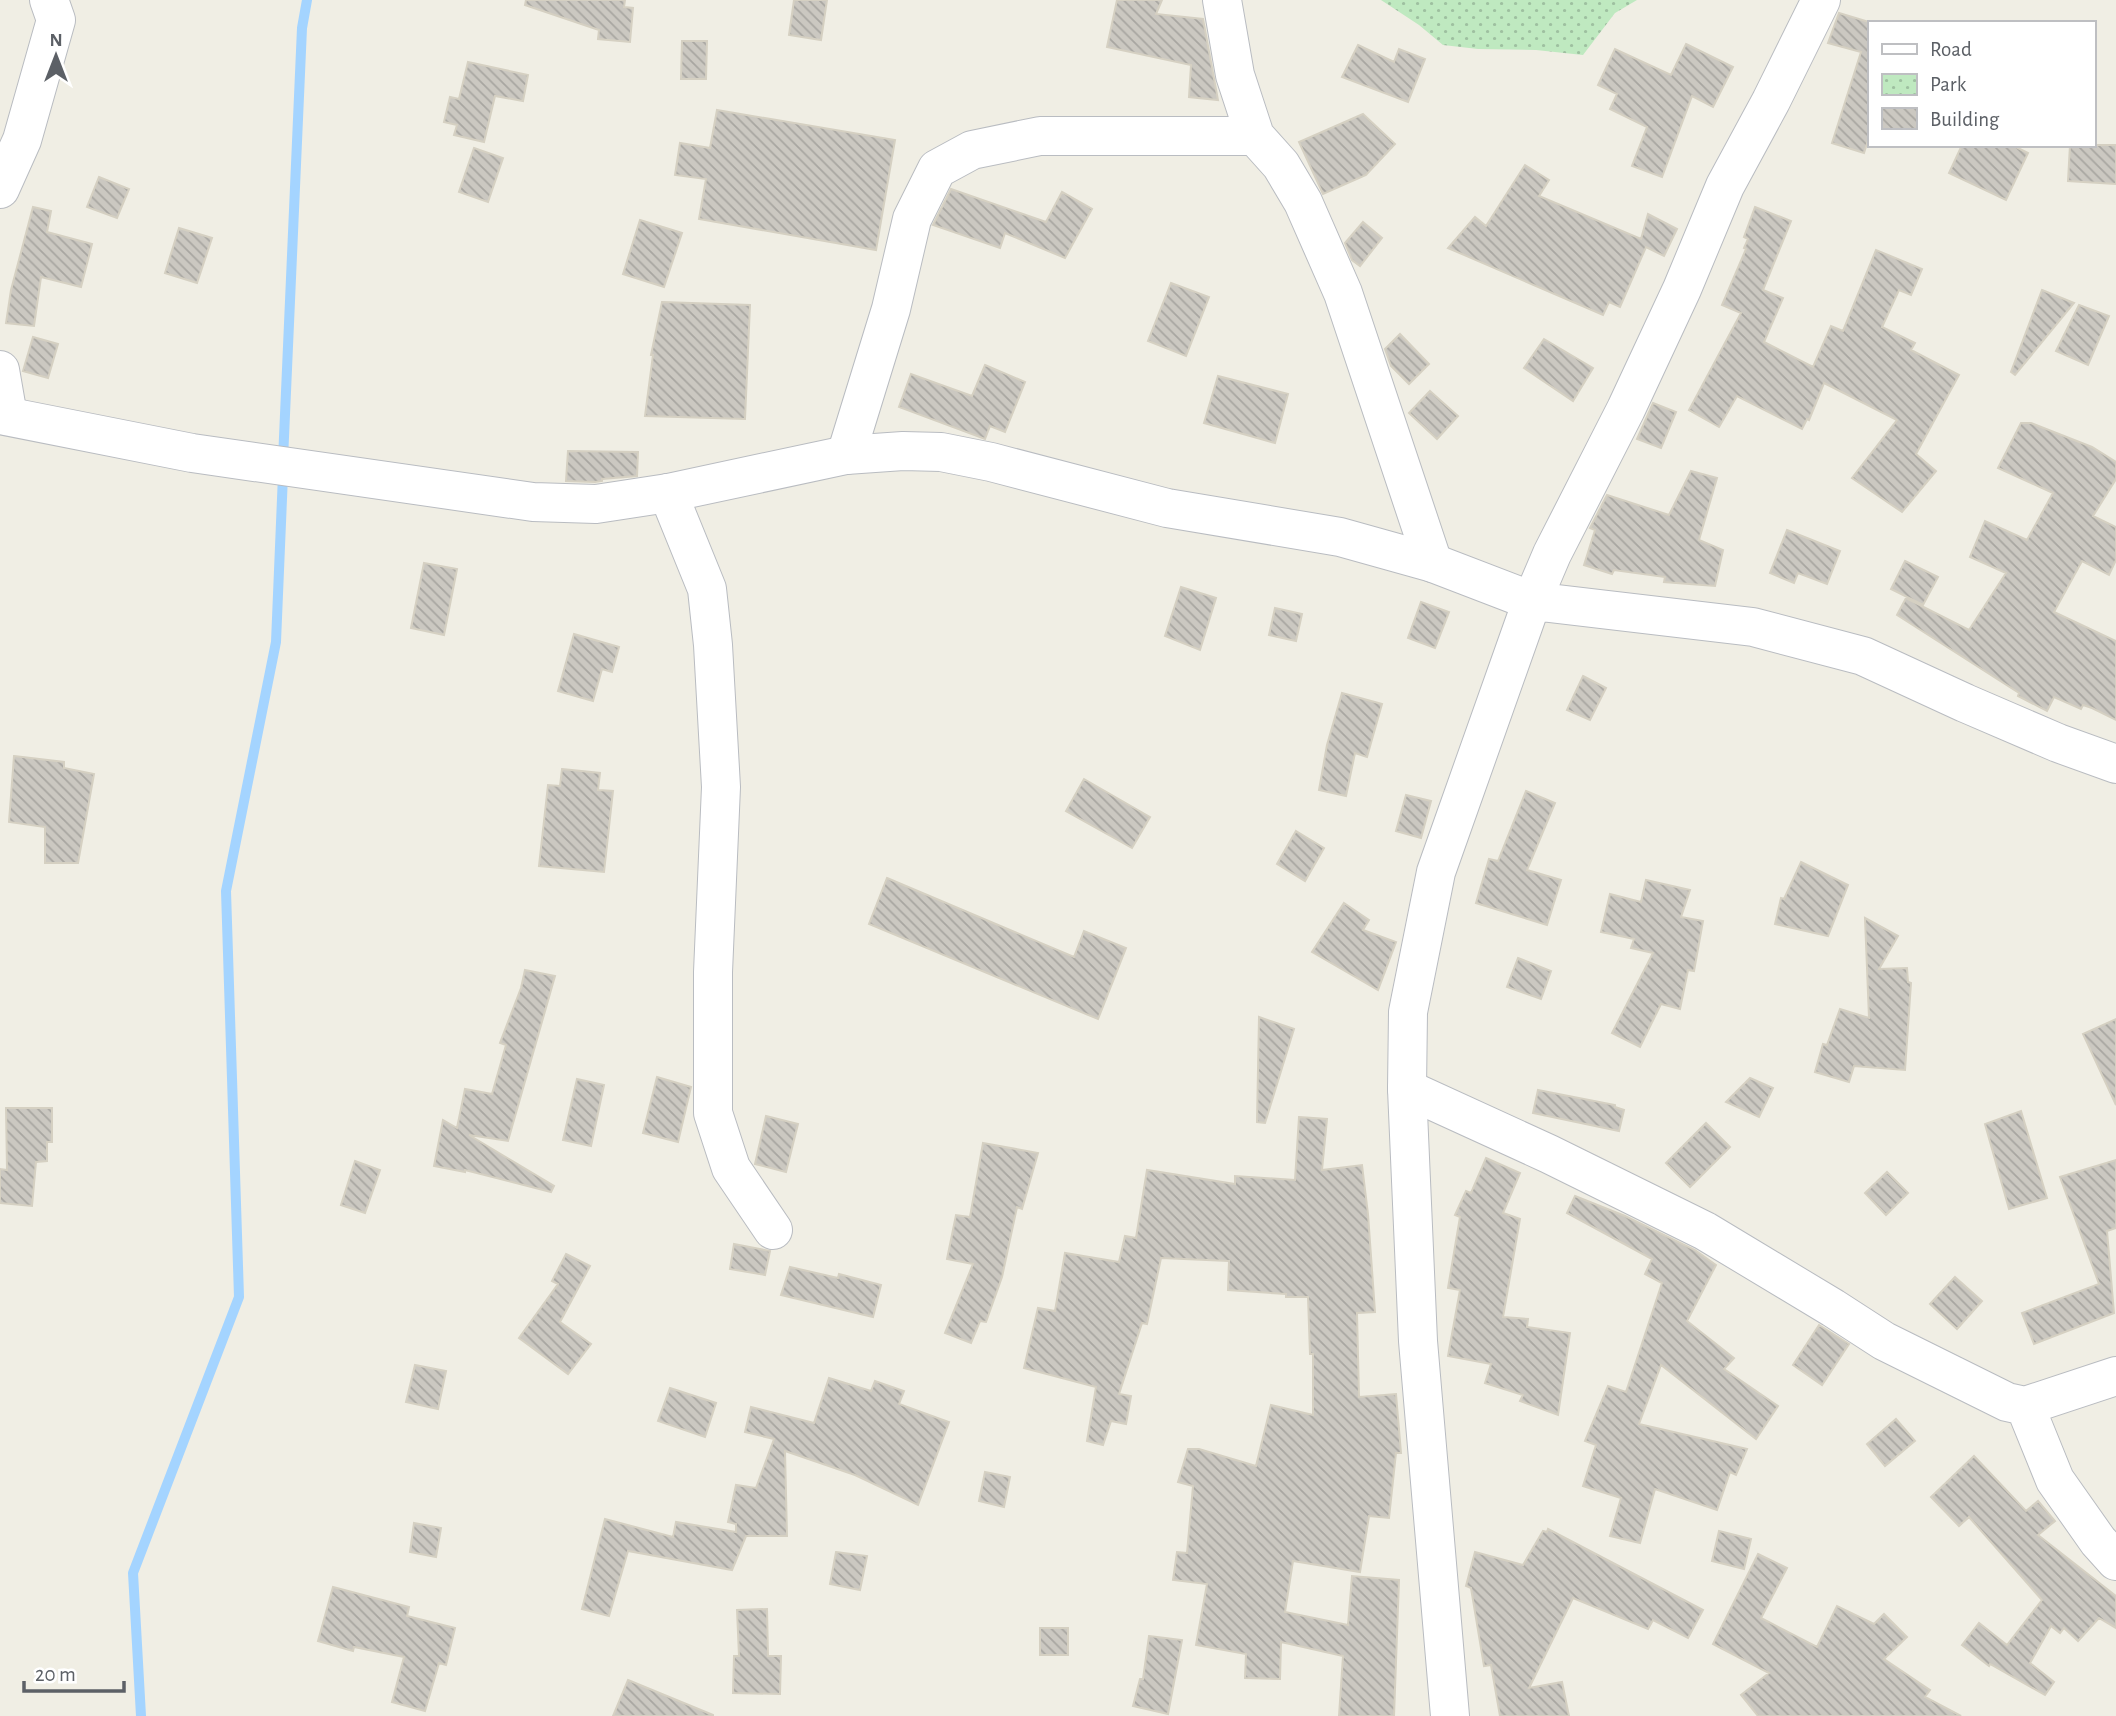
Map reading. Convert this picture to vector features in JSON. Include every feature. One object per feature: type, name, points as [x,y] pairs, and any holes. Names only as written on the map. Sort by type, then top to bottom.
[{"type":"street","points":[[1222,0],[1235,75],[1255,136],[1281,164],[1303,202],[1343,293],[1433,563]]},
{"type":"street","points":[[1450,1716],[1418,1341],[1406,1088],[1408,1012],[1436,872],[1532,601],[1552,554],[1643,373],[1726,186],[1772,101],[1821,0]]},
{"type":"street","points":[[0,189],[22,140],[55,7]]},
{"type":"street","points":[[846,455],[891,309],[912,219],[937,169],[972,150],[1040,136],[1255,136]]},
{"type":"street","points":[[0,370],[4,416],[192,453],[519,500],[596,504],[668,493],[846,455],[903,451],[942,452],[991,462],[1167,508],[1340,537],[1433,563],[1532,601],[1753,627],[1863,656],[2058,743],[2116,764]]},
{"type":"street","points":[[668,493],[707,589],[713,645],[721,787],[713,972],[713,1113],[731,1168],[774,1230]]},
{"type":"street","points":[[1406,1088],[1549,1154],[1705,1231],[1884,1342],[2007,1402],[2025,1406],[2116,1376]]},
{"type":"street","points":[[2025,1406],[2055,1480],[2098,1541],[2116,1561]]},
{"type":"green space","points":[[1381,0],[1637,0],[1615,13],[1583,55],[1443,45]]},
{"type":"building","points":[[526,0],[625,0],[624,7],[633,8],[630,42],[598,39],[599,30],[525,5]]},
{"type":"building","points":[[794,0],[827,0],[821,40],[789,35]]},
{"type":"building","points":[[1117,0],[1162,0],[1156,14],[1203,19],[1218,100],[1189,97],[1191,65],[1107,47]]},
{"type":"building","points":[[1839,13],[1868,22],[1868,140],[1864,153],[1832,143],[1861,52],[1828,43]]},
{"type":"building","points":[[682,41],[707,41],[706,79],[681,79]]},
{"type":"building","points":[[1686,44],[1733,67],[1713,107],[1692,96],[1662,177],[1632,166],[1647,127],[1610,109],[1617,94],[1598,85],[1615,49],[1671,75]]},
{"type":"building","points":[[1358,45],[1394,62],[1399,49],[1425,59],[1408,102],[1342,77]]},
{"type":"building","points":[[468,62],[528,75],[523,101],[495,96],[484,142],[454,135],[457,125],[444,122],[450,97],[459,99]]},
{"type":"building","points":[[717,110],[895,140],[876,250],[699,219],[706,179],[675,175],[680,143],[710,148]]},
{"type":"building","points":[[1363,114],[1395,144],[1366,175],[1323,194],[1299,142]]},
{"type":"building","points":[[2116,145],[2116,184],[2068,181],[2070,147]]},
{"type":"building","points":[[1961,147],[2016,147],[2028,153],[2006,200],[1949,173]]},
{"type":"building","points":[[474,148],[503,158],[488,202],[459,192]]},
{"type":"building","points":[[1525,165],[1549,180],[1539,196],[1641,239],[1648,214],[1677,229],[1664,256],[1646,247],[1620,307],[1609,302],[1603,315],[1448,248],[1475,217],[1486,226]]},
{"type":"building","points":[[99,177],[129,189],[117,218],[87,207]]},
{"type":"building","points":[[951,189],[1046,222],[1062,192],[1092,209],[1065,258],[1005,233],[1000,248],[933,225]]},
{"type":"building","points":[[33,207],[51,211],[47,232],[92,244],[81,287],[41,277],[34,326],[6,323],[11,290]]},
{"type":"building","points":[[1755,207],[1791,221],[1763,290],[1783,298],[1764,342],[1813,367],[1831,326],[1843,331],[1876,250],[1922,269],[1911,295],[1899,290],[1882,327],[1915,343],[1911,350],[1959,375],[1916,454],[1936,471],[1902,512],[1852,478],[1897,420],[1824,383],[1809,420],[1807,419],[1802,429],[1737,396],[1719,427],[1689,410],[1741,313],[1722,305],[1746,249],[1744,248],[1748,239],[1744,237]]},
{"type":"building","points":[[640,220],[682,233],[664,287],[623,274]]},
{"type":"building","points":[[1363,222],[1382,238],[1360,266],[1352,260],[1345,243]]},
{"type":"building","points":[[179,228],[212,238],[197,283],[165,273]]},
{"type":"building","points":[[1171,283],[1209,297],[1186,356],[1148,341]]},
{"type":"building","points":[[2042,290],[2074,303],[2015,375],[2011,372]]},
{"type":"building","points":[[662,302],[750,305],[745,419],[645,416],[651,355]]},
{"type":"building","points":[[2079,305],[2109,316],[2088,365],[2056,351]]},
{"type":"building","points":[[1400,334],[1429,364],[1409,384],[1391,366],[1385,349]]},
{"type":"building","points":[[33,337],[58,344],[48,378],[23,371]]},
{"type":"building","points":[[1544,339],[1593,368],[1573,401],[1524,368]]},
{"type":"building","points":[[985,365],[1025,382],[1005,432],[990,426],[985,439],[899,407],[911,374],[972,396]]},
{"type":"building","points":[[1218,376],[1288,394],[1275,443],[1204,423]]},
{"type":"building","points":[[1430,391],[1458,416],[1437,439],[1409,413]]},
{"type":"building","points":[[1653,403],[1676,412],[1661,448],[1637,439]]},
{"type":"building","points":[[2021,423],[2031,423],[2092,447],[2116,462],[2116,479],[2093,516],[2116,527],[2116,560],[2109,575],[2082,561],[2054,612],[2116,641],[2116,720],[2092,708],[2083,705],[2081,709],[2054,697],[2047,711],[2018,696],[2019,693],[1897,615],[1906,598],[1969,630],[2006,573],[1970,557],[1985,521],[2027,540],[2053,493],[1998,468]]},
{"type":"building","points":[[568,451],[638,452],[637,476],[595,482],[566,481]]},
{"type":"building","points":[[1691,471],[1717,478],[1699,540],[1723,550],[1715,586],[1664,582],[1665,577],[1614,570],[1612,574],[1584,565],[1595,530],[1590,528],[1607,495],[1669,515]]},
{"type":"building","points":[[1787,530],[1840,551],[1827,584],[1798,573],[1794,583],[1770,573]]},
{"type":"building","points":[[1905,561],[1938,577],[1923,605],[1891,589]]},
{"type":"building","points":[[424,563],[457,569],[444,635],[411,628]]},
{"type":"building","points":[[1181,587],[1216,598],[1200,650],[1165,636]]},
{"type":"building","points":[[1421,602],[1449,612],[1435,648],[1408,638]]},
{"type":"building","points":[[1275,608],[1302,614],[1296,641],[1269,635]]},
{"type":"building","points":[[574,634],[619,647],[612,672],[602,669],[593,701],[558,691]]},
{"type":"building","points":[[1583,676],[1606,688],[1590,720],[1567,710]]},
{"type":"building","points":[[1342,693],[1382,704],[1367,757],[1355,753],[1346,796],[1319,790],[1327,745]]},
{"type":"building","points":[[14,756],[64,762],[64,768],[94,774],[78,863],[45,863],[45,827],[9,822]]},
{"type":"building","points":[[562,769],[600,773],[598,790],[613,791],[604,872],[539,866],[548,785],[560,786]]},
{"type":"building","points":[[1084,779],[1150,817],[1132,848],[1066,811]]},
{"type":"building","points":[[1526,791],[1555,803],[1527,870],[1561,880],[1547,925],[1476,903],[1489,859],[1498,861]]},
{"type":"building","points":[[1406,795],[1431,801],[1421,838],[1396,831]]},
{"type":"building","points":[[1296,831],[1324,848],[1305,881],[1277,864]]},
{"type":"building","points":[[1801,862],[1848,885],[1828,936],[1775,924],[1781,898],[1784,899]]},
{"type":"building","points":[[887,878],[1074,957],[1084,931],[1126,948],[1098,1019],[869,924]]},
{"type":"building","points":[[1646,880],[1690,890],[1681,917],[1703,921],[1694,971],[1688,970],[1680,1009],[1661,1004],[1640,1047],[1612,1033],[1653,953],[1631,948],[1634,939],[1601,932],[1610,894],[1641,902]]},
{"type":"building","points":[[1344,903],[1369,920],[1363,930],[1396,942],[1378,990],[1312,952]]},
{"type":"building","points":[[1865,918],[1898,936],[1879,969],[1907,968],[1908,982],[1911,983],[1905,1070],[1854,1066],[1849,1082],[1815,1072],[1823,1044],[1827,1045],[1840,1009],[1869,1018]]},
{"type":"building","points":[[1518,958],[1551,971],[1541,999],[1507,987]]},
{"type":"building","points":[[525,970],[555,976],[508,1141],[469,1135],[554,1186],[551,1192],[465,1170],[434,1166],[443,1120],[457,1128],[465,1089],[492,1094],[506,1045],[500,1043]]},
{"type":"building","points":[[1259,1017],[1294,1029],[1265,1123],[1257,1122]]},
{"type":"building","points":[[2116,1019],[2116,1105],[2083,1034]]},
{"type":"building","points":[[657,1077],[691,1087],[678,1142],[643,1133]]},
{"type":"building","points":[[1750,1078],[1773,1088],[1759,1117],[1726,1102]]},
{"type":"building","points":[[577,1079],[604,1085],[591,1146],[563,1140]]},
{"type":"building","points":[[1538,1090],[1615,1105],[1624,1110],[1619,1131],[1533,1113]]},
{"type":"building","points":[[6,1108],[52,1108],[52,1142],[47,1142],[47,1161],[36,1162],[32,1206],[0,1203],[0,1169],[7,1170]]},
{"type":"building","points":[[2021,1111],[2047,1198],[2009,1209],[1985,1124]]},
{"type":"building","points":[[766,1116],[798,1124],[786,1172],[755,1164]]},
{"type":"building","points":[[1299,1117],[1327,1119],[1322,1170],[1362,1165],[1375,1312],[1357,1313],[1359,1397],[1396,1394],[1401,1453],[1396,1453],[1389,1518],[1369,1516],[1360,1572],[1293,1561],[1285,1612],[1348,1625],[1352,1576],[1399,1580],[1394,1716],[1339,1716],[1343,1656],[1281,1642],[1280,1679],[1245,1678],[1246,1654],[1196,1645],[1207,1584],[1173,1580],[1177,1552],[1187,1553],[1193,1486],[1178,1482],[1188,1449],[1199,1449],[1256,1466],[1271,1405],[1313,1415],[1313,1354],[1310,1354],[1308,1297],[1228,1290],[1229,1261],[1161,1258],[1147,1324],[1142,1323],[1119,1394],[1131,1396],[1126,1424],[1111,1421],[1103,1445],[1087,1441],[1096,1387],[1024,1368],[1038,1308],[1055,1311],[1065,1253],[1119,1262],[1125,1236],[1136,1238],[1147,1170],[1235,1184],[1235,1176],[1295,1180]]},
{"type":"building","points":[[1706,1123],[1730,1147],[1690,1187],[1666,1163]]},
{"type":"building","points":[[983,1143],[1038,1153],[1022,1209],[1017,1207],[1002,1277],[986,1322],[980,1321],[971,1343],[945,1333],[973,1264],[947,1259],[956,1215],[970,1217]]},
{"type":"building","points":[[1486,1158],[1520,1173],[1503,1213],[1520,1219],[1503,1317],[1528,1319],[1527,1327],[1570,1333],[1558,1415],[1520,1401],[1523,1395],[1485,1383],[1491,1364],[1448,1356],[1460,1290],[1448,1288],[1460,1217],[1455,1215],[1466,1191],[1471,1193]]},
{"type":"building","points":[[2116,1160],[2116,1228],[2107,1231],[2114,1313],[2034,1344],[2022,1313],[2099,1284],[2060,1177]]},
{"type":"building","points":[[355,1161],[380,1170],[365,1213],[341,1205]]},
{"type":"building","points":[[1887,1172],[1908,1193],[1886,1215],[1865,1193]]},
{"type":"building","points":[[1575,1196],[1625,1216],[1695,1250],[1716,1265],[1687,1321],[1734,1358],[1724,1369],[1778,1406],[1756,1439],[1661,1365],[1639,1424],[1747,1449],[1736,1475],[1730,1472],[1717,1510],[1655,1489],[1640,1543],[1610,1536],[1621,1498],[1583,1486],[1596,1445],[1585,1441],[1608,1386],[1626,1392],[1662,1283],[1645,1274],[1652,1259],[1567,1213]]},
{"type":"building","points":[[734,1244],[770,1251],[765,1275],[730,1269]]},
{"type":"building","points":[[566,1254],[590,1266],[560,1322],[591,1344],[568,1374],[519,1338],[558,1284],[552,1281]]},
{"type":"building","points":[[790,1267],[838,1278],[839,1274],[881,1285],[873,1317],[781,1295]]},
{"type":"building","points":[[1955,1277],[1982,1301],[1957,1329],[1930,1304]]},
{"type":"building","points":[[1819,1325],[1849,1344],[1822,1385],[1793,1365]]},
{"type":"building","points":[[415,1365],[446,1371],[438,1409],[406,1402]]},
{"type":"building","points":[[829,1378],[871,1391],[875,1381],[904,1391],[899,1404],[949,1422],[918,1505],[855,1475],[785,1451],[787,1536],[746,1536],[732,1570],[628,1551],[609,1616],[582,1609],[605,1519],[673,1537],[676,1522],[736,1532],[736,1524],[728,1522],[736,1485],[756,1488],[774,1439],[745,1432],[751,1407],[814,1423]]},
{"type":"building","points":[[670,1388],[716,1403],[705,1437],[658,1421]]},
{"type":"building","points":[[1896,1419],[1915,1441],[1885,1466],[1867,1444]]},
{"type":"building","points":[[1974,1456],[2026,1511],[2038,1501],[2055,1521],[2038,1535],[2116,1596],[2116,1628],[2099,1618],[2078,1641],[2064,1628],[2060,1633],[2051,1626],[2030,1663],[2054,1682],[2045,1695],[1990,1664],[1989,1666],[1962,1645],[1979,1623],[2007,1645],[2042,1600],[1969,1517],[1959,1526],[1931,1497]]},
{"type":"building","points":[[985,1472],[1010,1477],[1004,1507],[979,1501]]},
{"type":"building","points":[[414,1523],[441,1528],[436,1557],[410,1552]]},
{"type":"building","points":[[1548,1529],[1703,1610],[1688,1638],[1653,1620],[1648,1629],[1573,1598],[1529,1688],[1562,1682],[1569,1716],[1500,1716],[1491,1665],[1484,1666],[1471,1588],[1466,1586],[1475,1552],[1523,1565],[1543,1531],[1547,1532]]},
{"type":"building","points":[[1719,1531],[1751,1539],[1744,1569],[1712,1561]]},
{"type":"building","points":[[836,1552],[867,1556],[860,1590],[830,1584]]},
{"type":"building","points":[[1758,1554],[1787,1568],[1761,1618],[1817,1647],[1837,1606],[1874,1624],[1884,1614],[1907,1637],[1884,1659],[1930,1690],[1925,1697],[1961,1716],[1758,1716],[1741,1695],[1769,1673],[1713,1644]]},
{"type":"building","points":[[333,1587],[409,1607],[407,1616],[455,1628],[446,1665],[439,1663],[425,1711],[392,1702],[404,1657],[354,1647],[353,1651],[318,1641]]},
{"type":"building","points":[[767,1609],[768,1656],[781,1656],[780,1694],[733,1693],[734,1656],[739,1656],[737,1610]]},
{"type":"building","points":[[1040,1628],[1068,1628],[1068,1655],[1040,1655]]},
{"type":"building","points":[[1149,1636],[1182,1640],[1168,1714],[1133,1706],[1140,1679],[1143,1679]]},
{"type":"building","points":[[628,1680],[713,1715],[713,1716],[613,1716]]},
{"type":"waterway","points":[[283,460],[302,28],[307,0]]},
{"type":"waterway","points":[[141,1716],[133,1573],[239,1297],[226,891],[276,642],[283,475]]}]
